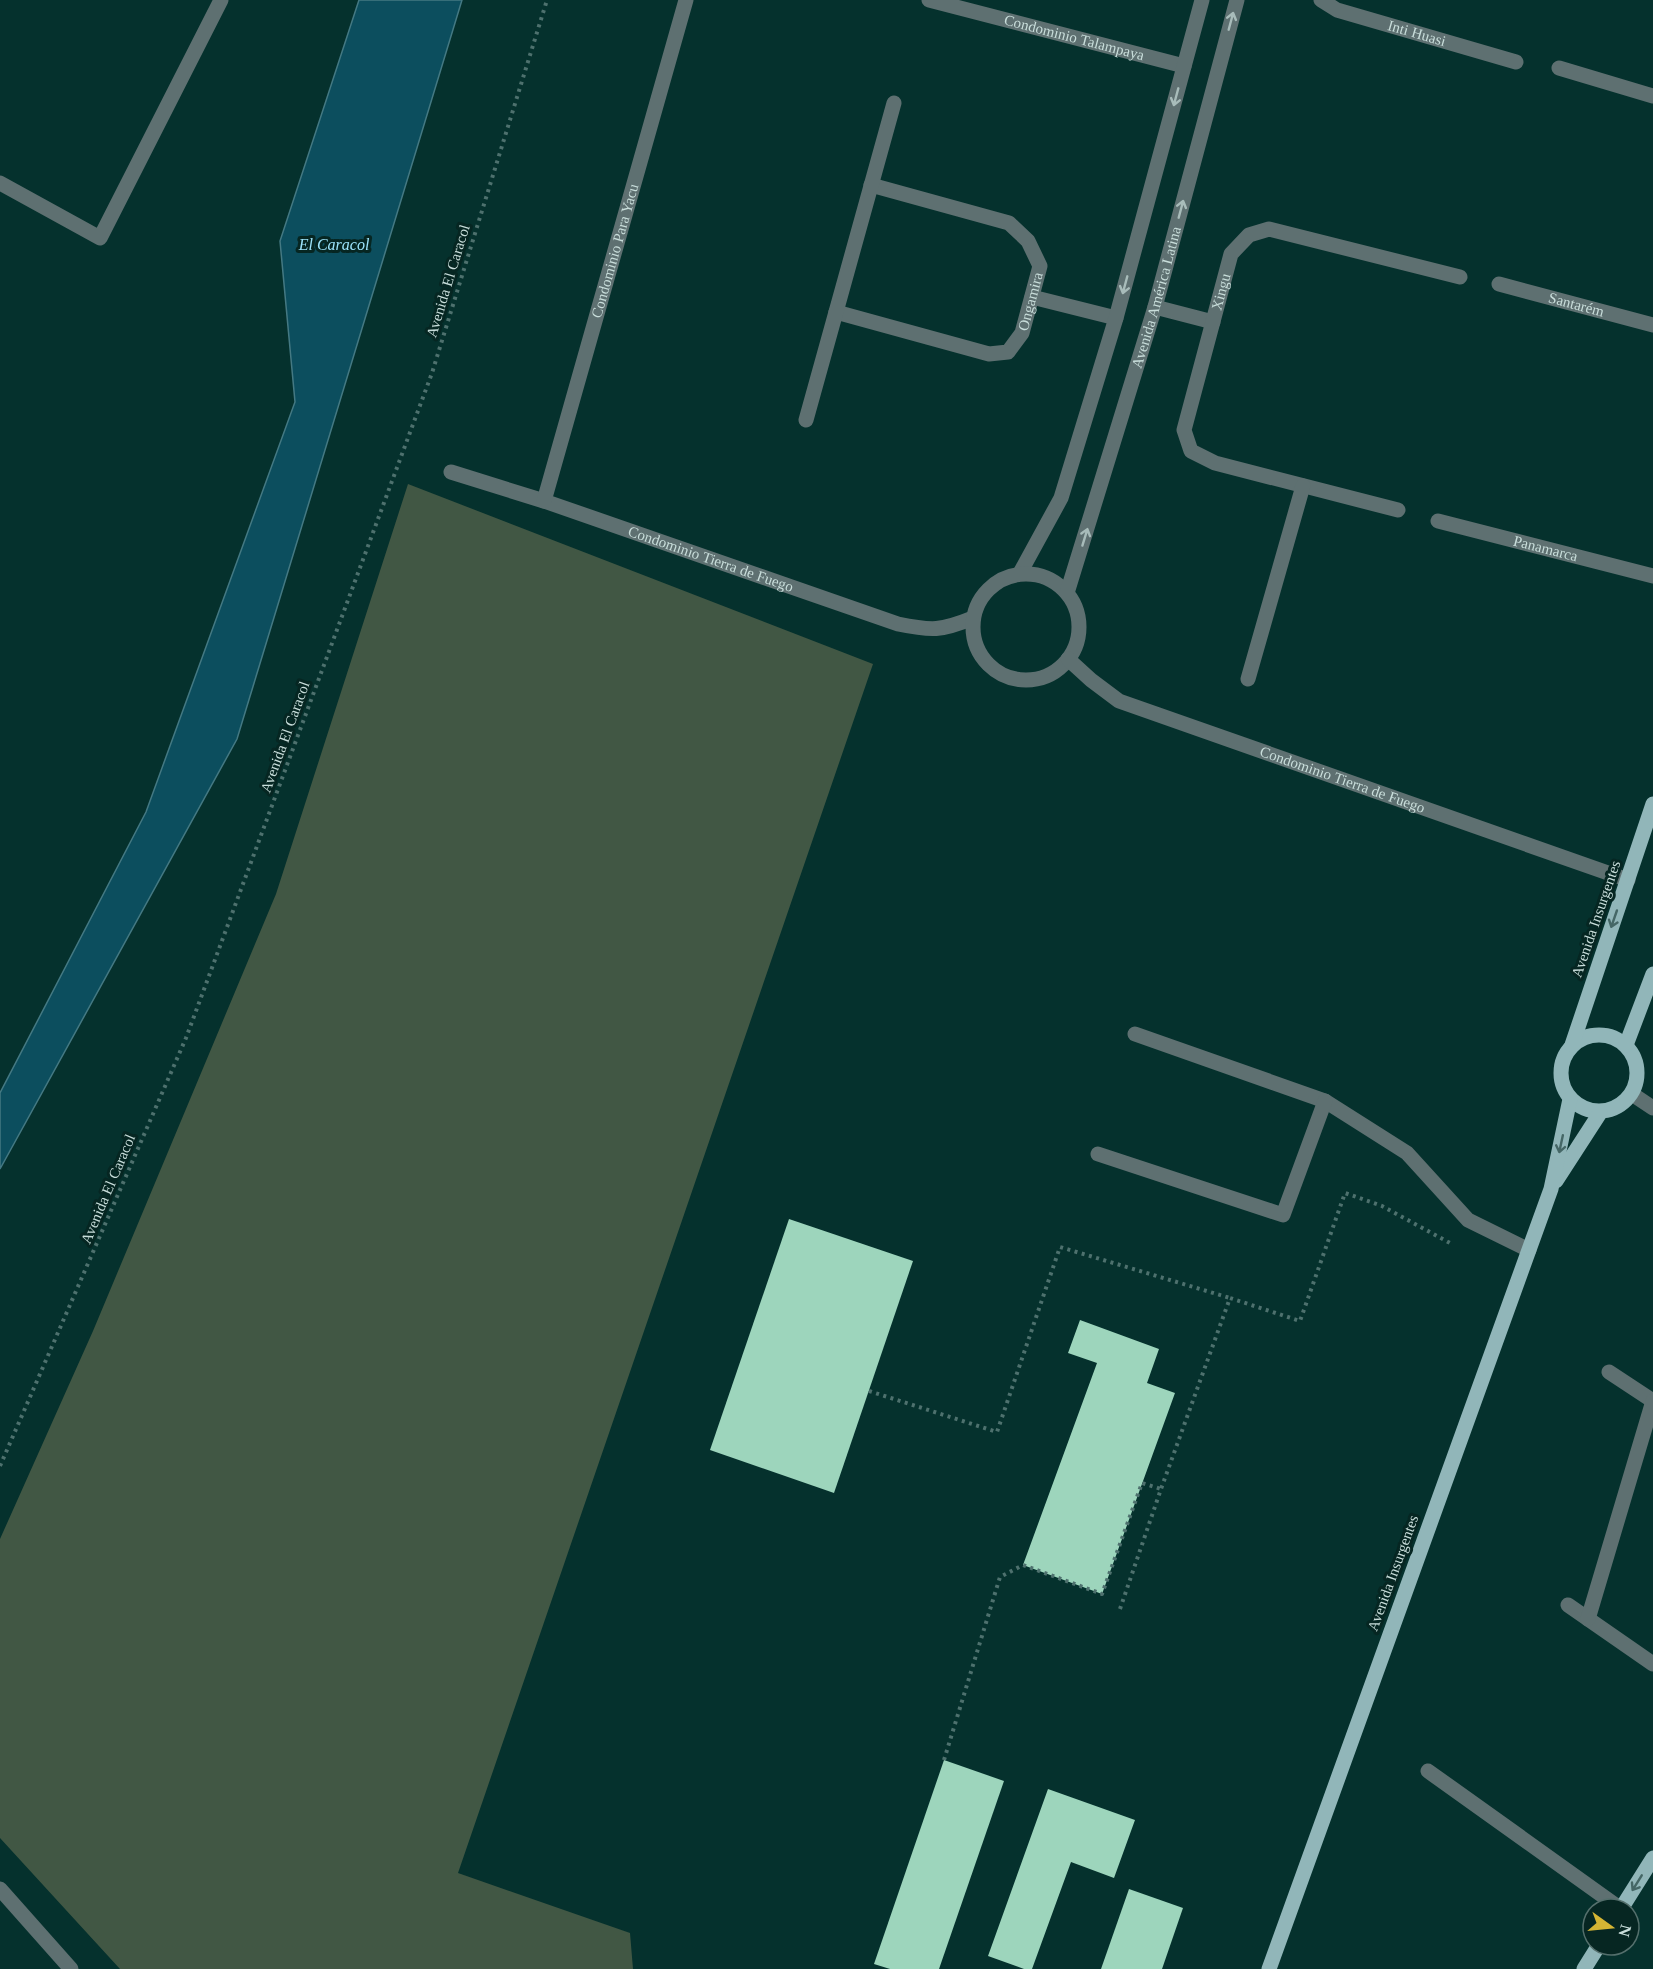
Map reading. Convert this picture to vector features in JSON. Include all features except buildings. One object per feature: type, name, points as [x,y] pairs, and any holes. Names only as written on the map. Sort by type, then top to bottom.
[{"type":"main road","name":"Avenida Insurgentes","points":[[1572,1045],[1653,804]]},
{"type":"main road","points":[[1626,1045],[1653,974]]},
{"type":"main road","points":[[1609,1035],[1626,1045],[1636,1060],[1638,1077],[1632,1094],[1618,1108],[1600,1113],[1584,1108],[1570,1099],[1562,1086],[1560,1072],[1564,1058],[1572,1045],[1589,1036],[1609,1035]]},
{"type":"main road","name":"Avenida Insurgentes","points":[[1269,1969],[1551,1189],[1570,1099]]},
{"type":"main road","name":"Avenida Insurgentes","points":[[1551,1189],[1600,1113]]},
{"type":"main road","points":[[1629,1897],[1653,1858]]},
{"type":"street","points":[[0,183],[100,238],[221,0]]},
{"type":"street","name":"Condominio Para Yacu","points":[[544,501],[686,0]]},
{"type":"street","name":"Condominio Talampaya","points":[[928,0],[1184,66]]},
{"type":"street","points":[[1020,573],[1061,498],[1116,318],[1202,0]]},
{"type":"street","name":"Avenida América Latina","points":[[1068,593],[1155,307],[1237,0]]},
{"type":"street","name":"Inti Huasi","points":[[1321,0],[1337,10],[1516,62]]},
{"type":"street","points":[[1559,68],[1653,96]]},
{"type":"street","points":[[806,420],[894,103]]},
{"type":"street","name":"Ongamira","points":[[836,312],[989,354],[1008,352],[1022,333],[1032,297],[1040,266],[1028,241],[1009,223],[871,185]]},
{"type":"street","name":"Xingu","points":[[1398,510],[1215,463],[1191,451],[1184,430],[1231,254],[1249,235],[1269,230],[1460,277]]},
{"type":"street","name":"Santarém","points":[[1499,284],[1653,325]]},
{"type":"street","points":[[1032,297],[1116,318]]},
{"type":"street","points":[[1155,307],[1213,322]]},
{"type":"street","name":"Condominio Tierra de Fuego","points":[[451,471],[898,624],[929,630],[954,626],[974,618]]},
{"type":"street","points":[[1248,680],[1303,486]]},
{"type":"street","name":"Panamarca","points":[[1438,521],[1653,576]]},
{"type":"street","points":[[1020,573],[1038,574],[1054,581],[1068,593],[1076,608],[1079,626],[1076,643],[1068,659],[1056,672],[1039,679],[1022,680],[1005,676],[990,666],[979,652],[973,635],[974,618],[982,596],[998,581],[1020,573]]},
{"type":"street","name":"Condominio Tierra de Fuego","points":[[1068,659],[1091,680],[1128,705],[1628,880]]},
{"type":"street","points":[[1135,1034],[1325,1101],[1407,1153],[1467,1220],[1529,1250]]},
{"type":"street","points":[[1632,1094],[1653,1108]]},
{"type":"street","points":[[1098,1154],[1283,1215],[1325,1101]]},
{"type":"street","points":[[1588,1619],[1653,1401],[1609,1372]]},
{"type":"street","points":[[1568,1605],[1653,1664]]},
{"type":"street","points":[[1428,1771],[1604,1897]]},
{"type":"street","points":[[0,1889],[71,1969]]},
{"type":"path","name":"Avenida El Caracol","points":[[0,1466],[186,1038],[432,373],[547,0]]},
{"type":"path","points":[[869,1391],[996,1432],[1060,1247],[1300,1321],[1344,1193],[1382,1206],[1456,1246],[1467,1220]]},
{"type":"path","points":[[1120,1609],[1230,1298]]},
{"type":"path","points":[[944,1760],[1000,1577],[1023,1565],[1102,1594],[1142,1483],[1161,1489]]},
{"type":"green space","points":[[408,484],[873,664],[458,1873],[630,1933],[633,1969],[120,1969],[0,1838],[0,1539],[93,1331],[276,894]]},
{"type":"water","name":"El Caracol","points":[[359,0],[462,0],[237,739],[0,1169],[0,1093],[146,812],[295,402],[280,241]]}]
